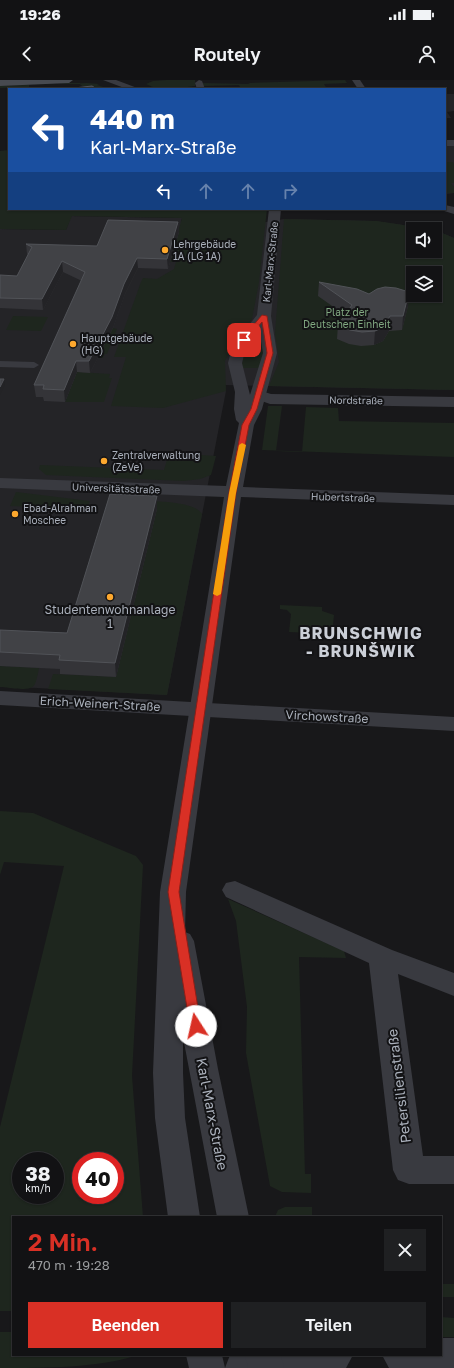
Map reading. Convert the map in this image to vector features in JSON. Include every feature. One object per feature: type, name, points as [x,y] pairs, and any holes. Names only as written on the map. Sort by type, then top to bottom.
[{"type":"main road","points":[[0,83],[69,80]]},
{"type":"street","points":[[107,80],[138,86]]},
{"type":"street","name":"Karl-Marx-Straße","points":[[184,1216],[170,1118],[168,1073],[173,892],[233,493],[246,425],[254,409],[270,353],[264,316],[275,210]]},
{"type":"street","name":"Karl-Marx-Straße","points":[[246,425],[242,409],[243,392],[236,363],[238,351],[244,340],[264,316]]},
{"type":"street","points":[[0,364],[34,365]]},
{"type":"street","name":"Nordstraße","points":[[258,395],[270,399],[454,402]]},
{"type":"street","name":"Universitätsstraße","points":[[0,483],[233,493]]},
{"type":"street","name":"Hubertstraße","points":[[233,493],[454,500]]},
{"type":"street","name":"Erich-Weinert-Straße","points":[[0,698],[200,710]]},
{"type":"street","name":"Virchowstraße","points":[[200,710],[454,724]]},
{"type":"street","points":[[234,890],[382,957],[454,985]]},
{"type":"street","name":"Karl-Marx-Straße","points":[[173,892],[203,1069],[233,1216]]},
{"type":"street","name":"Petersilienstraße","points":[[382,957],[409,1170],[454,1170]]},
{"type":"street","points":[[204,1356],[207,1368]]},
{"type":"street","points":[[259,1364],[327,1356]]},
{"type":"street","points":[[442,1356],[454,1356]]},
{"type":"shaded area","points":[[446,94],[454,94],[454,111],[447,112],[451,118],[446,118]]},
{"type":"shaded area","points":[[446,144],[454,144],[454,193],[446,194]]},
{"type":"shaded area","points":[[71,216],[182,218],[181,222],[266,222],[284,219],[375,221],[406,226],[406,258],[442,258],[442,233],[454,238],[454,390],[225,385],[226,391],[167,695],[0,686],[0,229],[66,230]]},
{"type":"green space","points":[[195,80],[195,86],[188,88],[155,88],[146,84],[153,81]]},
{"type":"green space","points":[[345,80],[347,83],[324,84],[326,88],[240,88],[239,85],[203,86],[203,83]]},
{"type":"green space","points":[[79,83],[99,84],[97,85],[107,88],[101,88],[82,86]]},
{"type":"green space","points":[[29,85],[29,87],[0,88],[0,86]]},
{"type":"green space","points":[[8,150],[8,210],[267,210],[259,282],[252,319],[233,346],[225,361],[226,391],[163,408],[111,406],[126,357],[114,357],[141,282],[143,278],[157,279],[174,269],[176,262],[170,262],[182,218],[72,216],[66,230],[0,229],[0,151]]},
{"type":"green space","points":[[446,162],[453,162],[454,164],[454,183],[451,183],[454,187],[454,193],[446,193]]},
{"type":"green space","name":"Platz der Deutschen Einheit","points":[[284,219],[377,221],[406,225],[406,258],[442,258],[442,233],[454,238],[454,390],[269,386],[279,362],[275,333]]},
{"type":"green space","points":[[13,316],[48,317],[41,331],[6,330]]},
{"type":"green space","points":[[113,328],[117,329],[107,354],[105,354],[103,358],[82,357]]},
{"type":"green space","points":[[257,337],[261,338],[265,351],[262,368],[242,368],[247,345]]},
{"type":"green space","points":[[77,372],[110,374],[109,378],[112,378],[104,402],[65,402]]},
{"type":"green space","points":[[268,406],[282,406],[276,451],[262,450]]},
{"type":"green space","points":[[306,407],[338,408],[339,421],[454,423],[454,457],[302,451]]},
{"type":"green space","points":[[276,451],[302,451],[302,452]]},
{"type":"green space","points":[[169,453],[216,456],[211,475],[200,479],[184,481],[46,475],[39,469],[40,465],[164,470]]},
{"type":"green space","points":[[16,492],[90,501],[87,509],[10,506]]},
{"type":"green space","points":[[108,501],[173,503],[186,505],[196,509],[202,514],[167,695],[48,689],[53,674],[116,677],[157,509]]},
{"type":"green space","points":[[280,605],[322,607],[322,611],[334,615],[332,634],[289,632],[291,614],[287,610],[280,609]]},
{"type":"green space","points":[[0,666],[39,668],[35,684],[33,687],[24,689],[0,687]]},
{"type":"green space","points":[[0,811],[33,813],[136,856],[143,865],[132,1076],[143,1216],[12,1216],[12,1311],[0,1311],[0,1127],[64,866],[4,862],[0,875]]},
{"type":"green space","points":[[228,899],[344,951],[346,958],[299,957],[305,1174],[311,1174],[311,1193],[282,1192],[270,1186],[246,1053],[247,1007],[236,921]]},
{"type":"green space","points":[[285,1207],[312,1207],[312,1216],[275,1216],[278,1210]]},
{"type":"green space","points":[[442,1284],[454,1284],[454,1297],[442,1297]]},
{"type":"green space","points":[[442,1317],[454,1318],[454,1337],[442,1337]]},
{"type":"green space","points":[[0,1332],[12,1332],[12,1356],[134,1356],[106,1363],[89,1365],[0,1368]]},
{"type":"building","points":[[92,86],[95,88],[74,88]]},
{"type":"building","points":[[108,220],[178,222],[167,259],[137,258],[124,284],[112,317],[89,361],[76,361],[64,390],[43,389],[44,385],[34,385],[85,272],[62,261],[42,299],[0,298],[0,275],[17,276],[32,247],[26,244],[97,246]]},
{"type":"building","points":[[319,282],[357,289],[369,294],[377,289],[385,287],[406,291],[406,302],[403,316],[390,316],[384,327],[375,331],[362,332],[350,330],[338,325],[352,305]]},
{"type":"building","points":[[0,379],[4,379],[0,387]]},
{"type":"building","name":"Studentenwohnanlage 1","points":[[110,494],[157,496],[115,663],[59,660],[60,655],[0,652],[0,630],[67,633]]},
{"type":"slow traffic","points":[[217,594],[225,538],[242,445]]},
{"type":"place","name":"Lehrgebäude 1A (LG 1A)","points":[[165,250]]},
{"type":"place","name":"Hauptgebäude (HG)","points":[[73,344]]},
{"type":"place","name":"Zentralverwaltung (ZeVe)","points":[[104,461]]},
{"type":"place","name":"Ebad-Alrahman Moschee","points":[[15,514]]},
{"type":"place","name":"Studentenwohnanlage 1","points":[[110,597]]},
{"type":"district","name":"BRUNSCHWIG - BRUNŠWIK","points":[[361,642]]},
{"type":"route","points":[[196,1026],[173,892],[225,538],[233,493],[246,425],[254,409],[270,353],[264,316],[244,340]]}]
